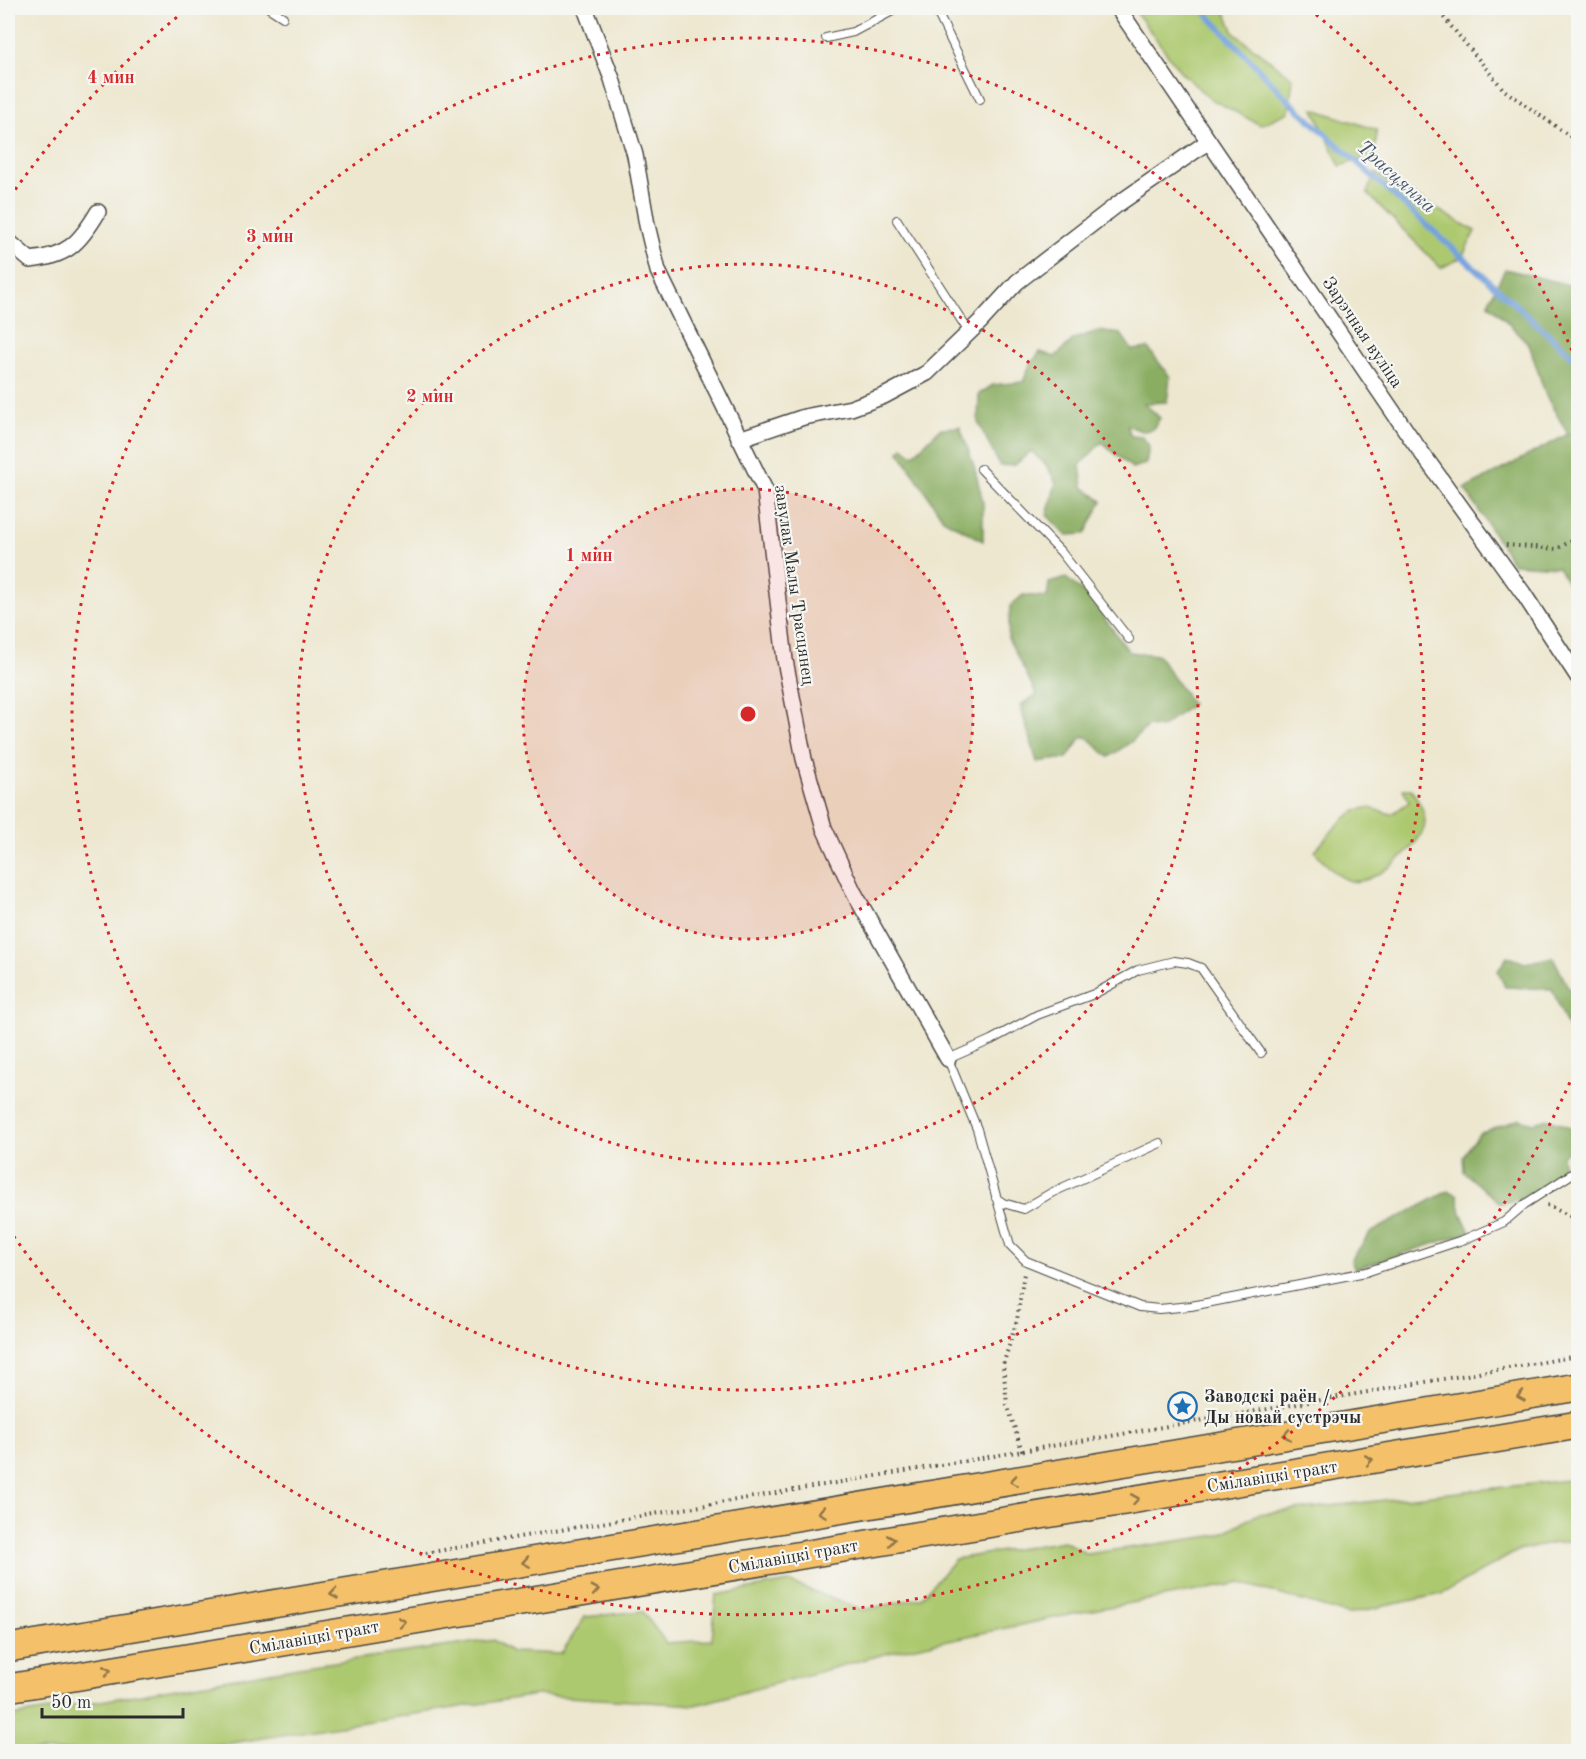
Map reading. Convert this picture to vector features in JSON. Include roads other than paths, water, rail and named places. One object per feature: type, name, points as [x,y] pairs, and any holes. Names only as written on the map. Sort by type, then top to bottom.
[{"type":"highway","name":"Смілавіцкі тракт","points":[[8,1648],[1578,1387]]},
{"type":"highway","name":"Смілавіцкі тракт","points":[[8,1688],[1578,1425]]},
{"type":"street","name":"завулак Малы Трасцянец","points":[[585,8],[612,80],[635,155],[646,225],[658,271],[765,490],[785,660],[804,759],[824,828],[853,891],[948,1059]]},
{"type":"street","name":"Зарэчная вуліца","points":[[1118,8],[1411,438],[1490,545],[1578,677]]},
{"type":"street","points":[[739,439],[804,417],[851,408],[884,396],[927,373],[1017,282],[1118,204],[1209,141]]},
{"type":"street","points":[[8,241],[30,260],[52,258],[77,242],[98,212]]},
{"type":"lane","points":[[269,8],[283,17]]},
{"type":"lane","points":[[826,38],[853,33],[898,8]]},
{"type":"lane","points":[[935,8],[980,99]]},
{"type":"lane","points":[[897,220],[969,332]]},
{"type":"lane","points":[[981,469],[1061,552],[1129,639]]},
{"type":"lane","points":[[1261,1053],[1201,968],[1174,961],[1138,970],[1094,994],[1037,1016],[948,1059],[977,1129],[1010,1245],[1026,1261],[1140,1307],[1159,1309],[1191,1306],[1366,1272],[1465,1239],[1504,1222],[1526,1204],[1578,1170]]},
{"type":"lane","points":[[996,1197],[1003,1203],[1024,1209],[1051,1193],[1160,1143]]},
{"type":"waterway","name":"Трасцянка","points":[[1201,8],[1289,101],[1578,361]]},
{"type":"place","name":"Заводскі раён / Ды новай сустрэчы","points":[[1183,1406]]}]
